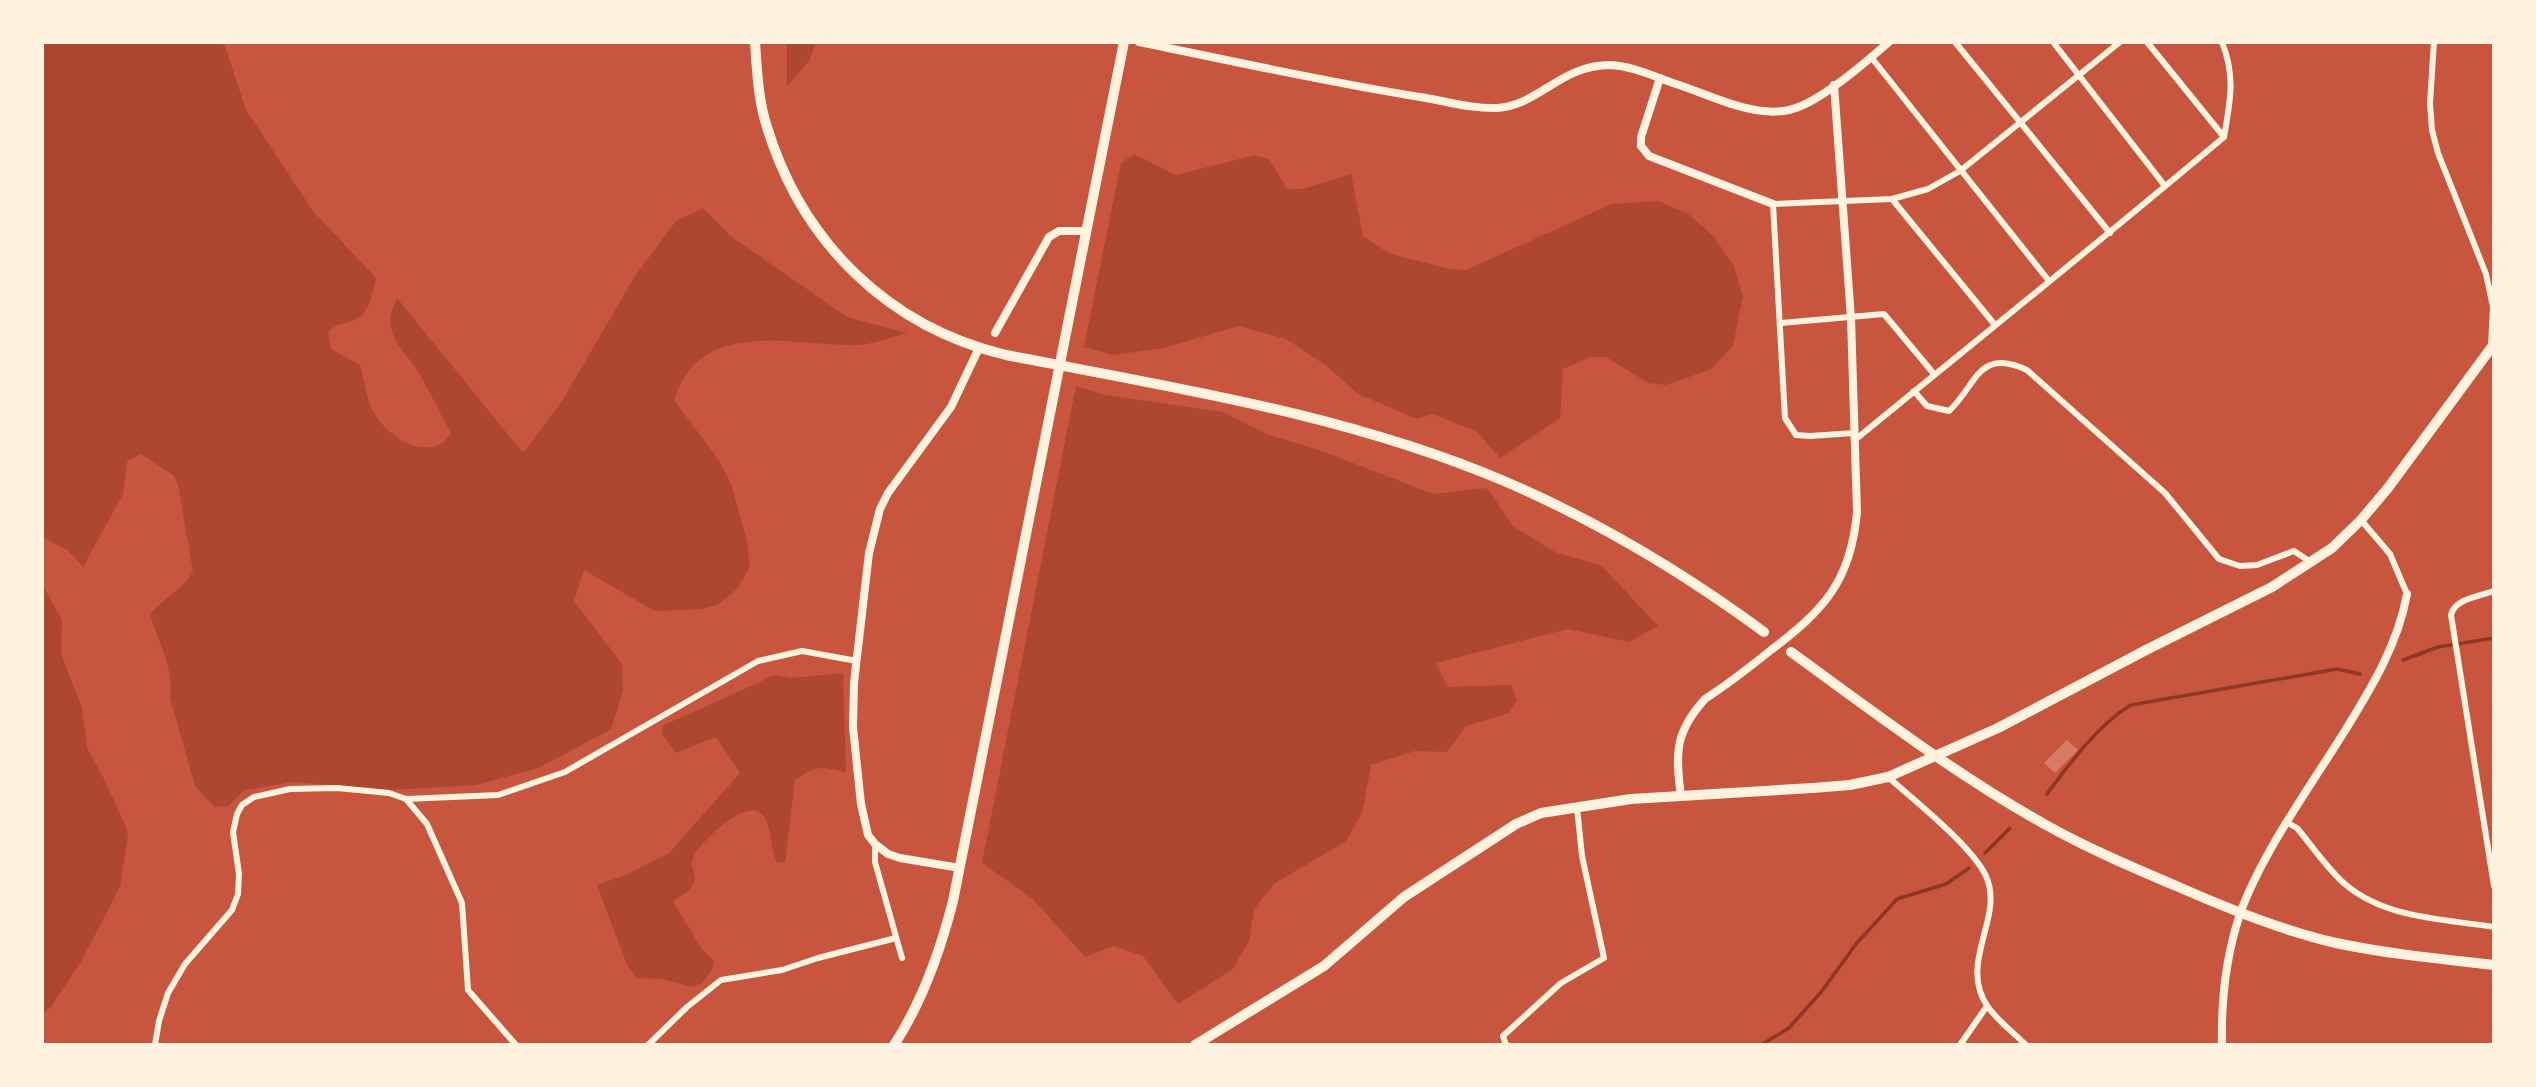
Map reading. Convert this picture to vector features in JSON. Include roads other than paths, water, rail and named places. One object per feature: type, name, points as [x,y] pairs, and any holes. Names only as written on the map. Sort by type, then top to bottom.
[{"type":"highway","points":[[755,42],[766,124],[795,198],[816,231],[843,262],[878,294],[927,326],[979,348],[1230,399],[1322,421],[1407,446],[1504,481],[1602,529],[1670,568],[1764,632]]},
{"type":"highway","points":[[894,1045],[920,999],[944,939],[1124,42]]},
{"type":"highway","points":[[1791,652],[1936,756],[2048,826],[2149,875],[2240,914],[2335,943],[2427,958],[2494,965]]},
{"type":"main road","points":[[1195,1045],[1324,966],[1404,897],[1516,824],[1541,813],[1631,800],[1850,785],[1888,777],[1998,728],[2272,587],[2332,548],[2361,520],[2493,345]]},
{"type":"street","points":[[1139,42],[1342,84],[1465,106],[1501,108],[1539,93],[1576,70],[1614,65],[1739,105],[1774,111],[1790,110],[1808,102],[1889,42]]},
{"type":"street","points":[[1955,42],[2110,233]]},
{"type":"street","points":[[2053,42],[2165,186]]},
{"type":"street","points":[[1660,78],[1641,137],[1642,146],[1649,156],[1773,204],[1843,203],[1892,199],[1928,190],[1960,171],[2120,42]]},
{"type":"street","points":[[2147,42],[2224,137]]},
{"type":"street","points":[[1773,204],[1785,418],[1796,435],[1854,437],[2110,233],[2224,137],[2232,87],[2229,59],[2222,42]]},
{"type":"street","points":[[2434,42],[2430,103],[2432,130],[2438,153],[2486,274],[2493,307],[2493,345]]},
{"type":"street","points":[[1871,57],[2049,281]]},
{"type":"street","points":[[1681,796],[1676,764],[1684,728],[1695,711],[1705,699],[1815,615],[1842,577],[1856,533],[1851,318],[1834,85]]},
{"type":"street","points":[[1892,199],[1995,325]]},
{"type":"street","points":[[995,333],[1049,237],[1059,230],[1087,231]]},
{"type":"street","points":[[1781,323],[1884,314],[1934,374]]},
{"type":"street","points":[[960,868],[900,858],[875,844],[868,835],[864,823],[853,727],[857,660],[869,553],[880,509],[888,493],[951,407],[979,348]]},
{"type":"street","points":[[1914,391],[1927,406],[1949,411],[1958,402],[1974,375],[1987,367],[2012,363],[2027,370],[2165,493],[2219,559],[2240,566],[2256,565],[2294,551],[2312,563]]},
{"type":"street","points":[[2222,1045],[2221,1018],[2227,964],[2240,914],[2252,886],[2288,823],[2382,669],[2404,613],[2407,594],[2390,554],[2361,520]]},
{"type":"street","points":[[2494,591],[2457,604],[2451,615],[2494,886]]},
{"type":"street","points":[[155,1045],[168,993],[185,964],[232,909],[238,894],[239,874],[233,832],[242,805],[254,797],[290,789],[359,790],[389,793],[406,799],[498,795],[565,772],[758,661],[802,651],[857,660]]},
{"type":"street","points":[[1888,777],[1961,844],[1978,862],[1987,878],[1992,897],[1976,966],[1979,986],[1987,1006],[2026,1045]]},
{"type":"street","points":[[406,799],[426,824],[462,903],[468,990],[516,1045]]},
{"type":"street","points":[[1506,1045],[1503,1036],[1544,998],[1561,983],[1604,958],[1582,856],[1577,807]]},
{"type":"street","points":[[2288,823],[2297,828],[2344,884],[2368,901],[2389,910],[2494,927]]},
{"type":"street","points":[[875,844],[875,862],[902,958]]},
{"type":"street","points":[[648,1045],[687,1007],[721,980],[782,970],[896,938]]},
{"type":"street","points":[[1960,1045],[1987,1006]]},
{"type":"waterway","points":[[2403,660],[2438,647],[2494,638]]},
{"type":"waterway","points":[[2047,794],[2096,734],[2131,705],[2337,669],[2360,674]]},
{"type":"waterway","points":[[1985,853],[2010,828]]},
{"type":"waterway","points":[[1761,1045],[1789,1028],[1822,991],[1856,944],[1897,899],[1946,884],[1969,868]]}]
